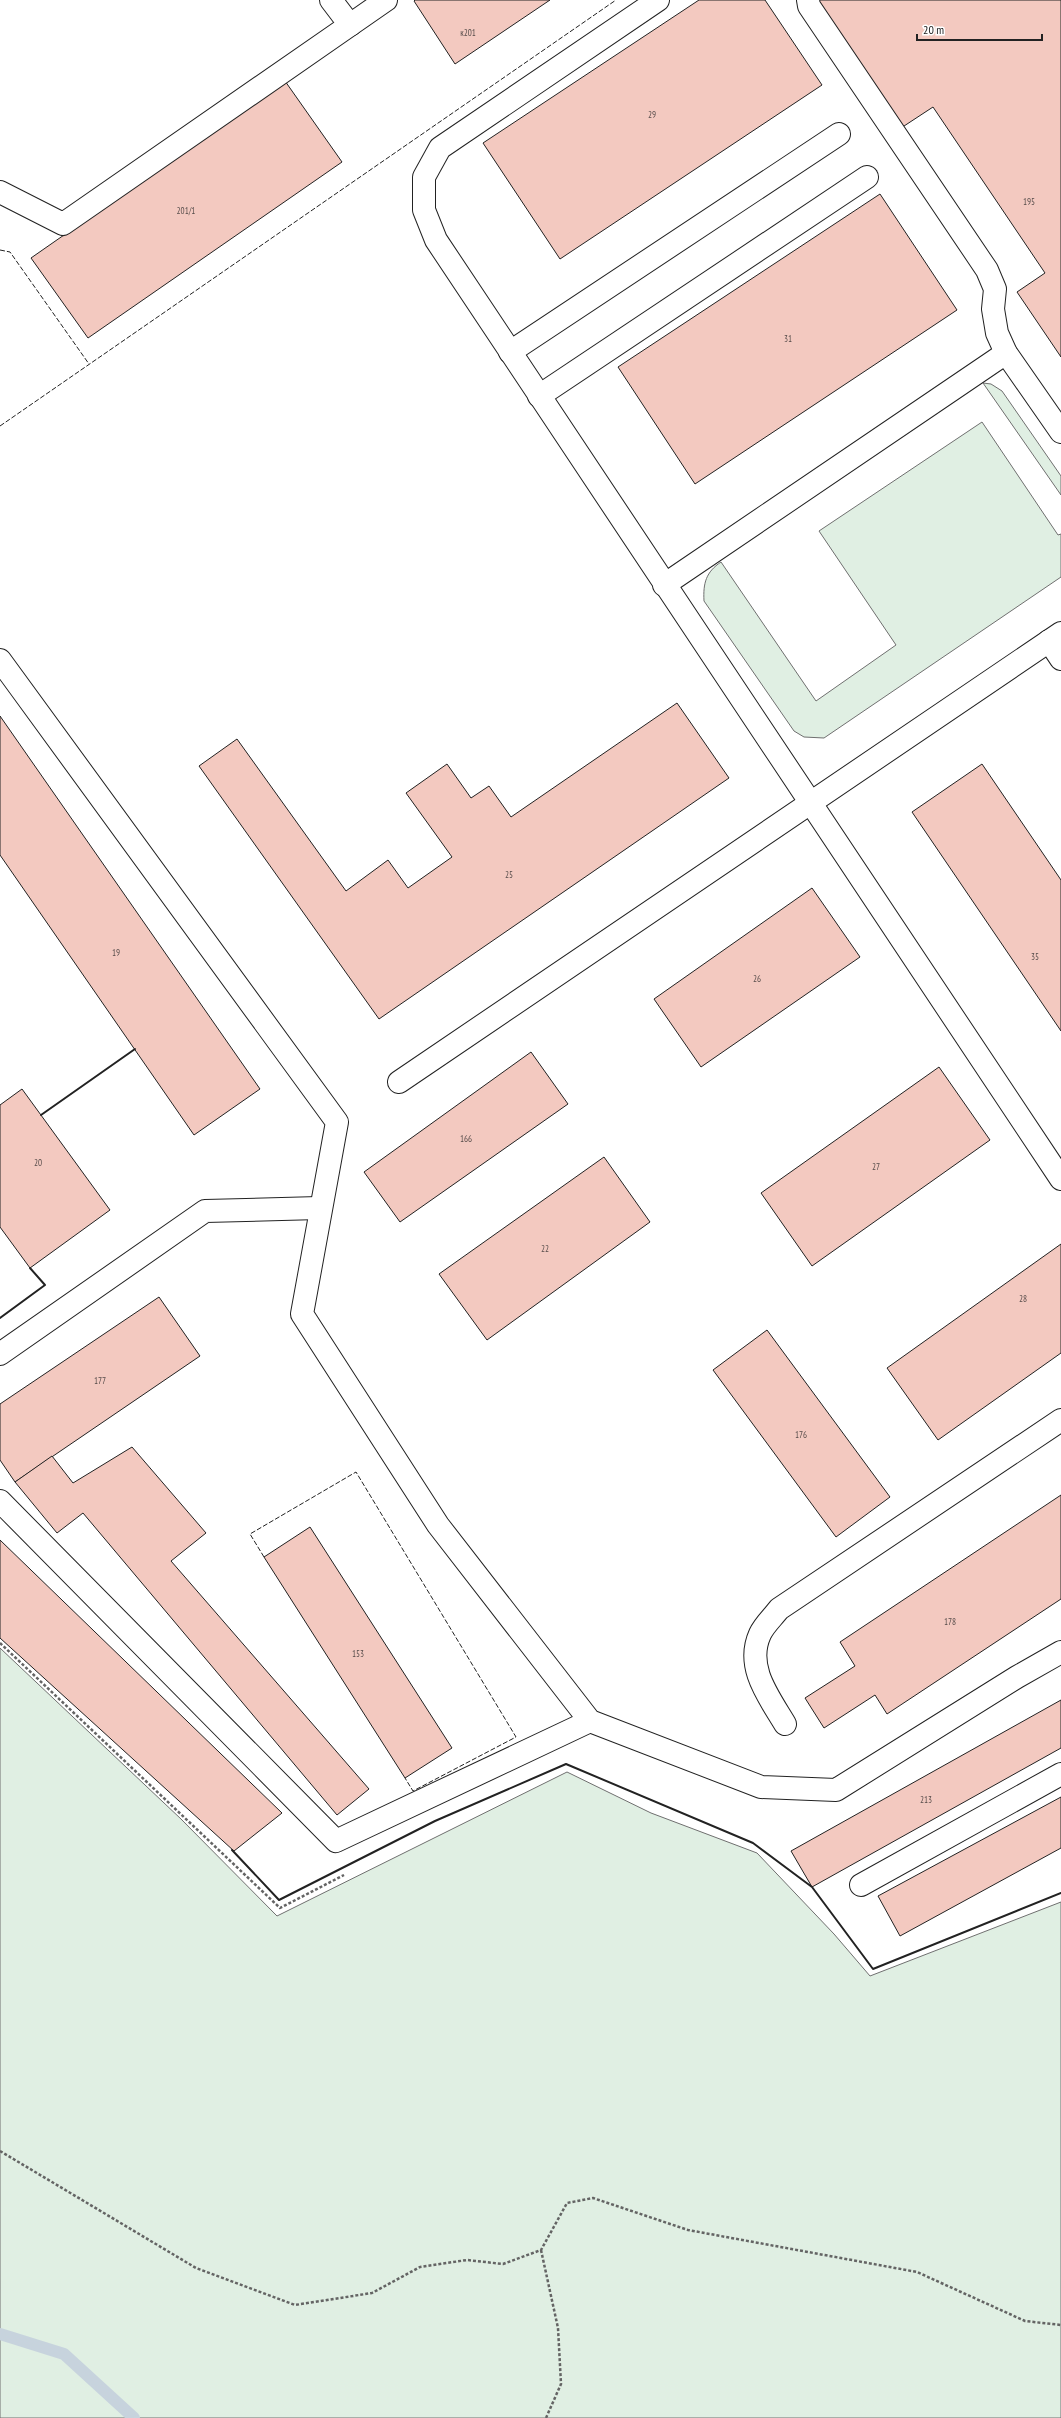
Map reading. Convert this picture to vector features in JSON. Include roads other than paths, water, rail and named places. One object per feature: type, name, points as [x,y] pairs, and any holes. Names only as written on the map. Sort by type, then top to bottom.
[{"type":"lane","points":[[331,0],[350,25]]},
{"type":"lane","points":[[0,192],[63,224],[386,0]]},
{"type":"lane","points":[[658,0],[440,148],[424,177],[424,210],[436,240],[809,804],[1061,1179]]},
{"type":"lane","points":[[808,0],[808,6],[987,270],[995,289],[993,309],[997,333],[1006,353],[1061,432]]},
{"type":"lane","points":[[510,352],[839,134]]},
{"type":"lane","points":[[539,396],[867,177]]},
{"type":"lane","points":[[664,585],[1006,353]]},
{"type":"lane","points":[[399,1082],[1055,637],[1061,659]]},
{"type":"lane","points":[[0,660],[337,1122],[320,1208],[302,1314],[438,1525],[590,1721],[761,1787],[836,1790],[1016,1677],[1061,1652]]},
{"type":"lane","points":[[0,1354],[205,1211],[320,1208]]},
{"type":"lane","points":[[785,1724],[762,1686],[754,1659],[760,1633],[779,1609],[1061,1420]]},
{"type":"lane","points":[[0,1501],[336,1841],[590,1721]]},
{"type":"lane","points":[[861,1885],[1061,1774]]},
{"type":"waterway","points":[[0,2334],[64,2354],[134,2418]]}]
